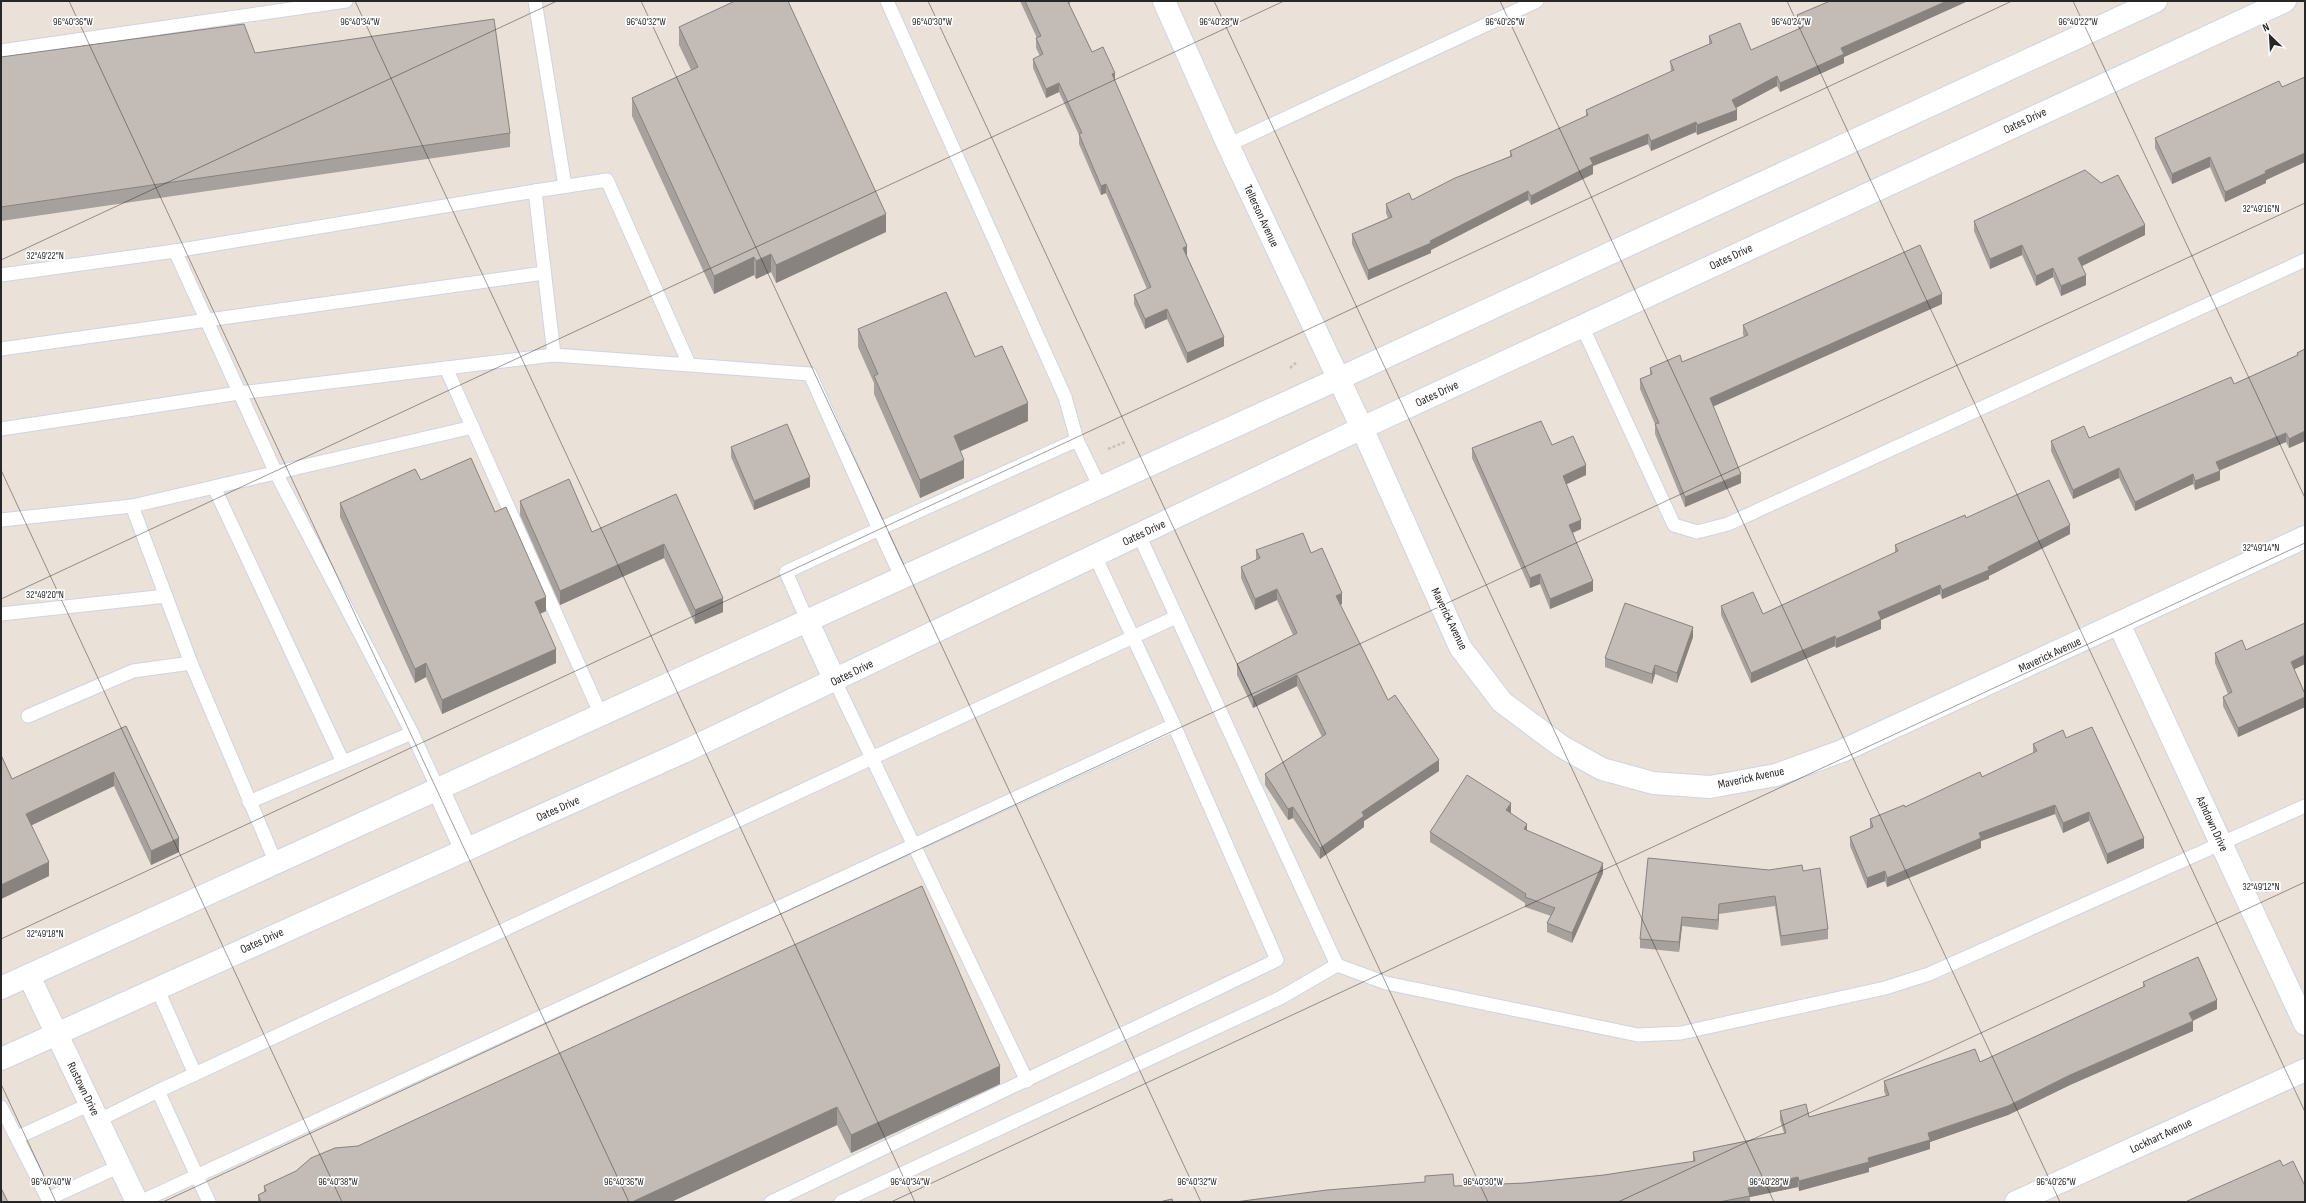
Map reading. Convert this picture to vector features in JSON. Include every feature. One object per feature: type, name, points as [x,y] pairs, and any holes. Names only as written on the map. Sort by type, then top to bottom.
[{"type":"main road","name":"Tellerson Avenue","points":[[1164,1],[1228,145],[1362,428]]},
{"type":"main road","points":[[1,988],[1338,379],[2156,1]]},
{"type":"main road","name":"Oates Drive","points":[[1,1059],[466,850],[835,681],[1362,428],[2285,1]]},
{"type":"main road","name":"Maverick Avenue","points":[[1362,428],[1460,647],[1502,702],[1561,746],[1602,769],[1653,783],[1710,787],[1776,775],[1842,751],[2305,537]]},
{"type":"main road","points":[[807,620],[835,681]]},
{"type":"main road","name":"Ashdown Drive","points":[[2119,624],[2305,1024]]},
{"type":"main road","points":[[438,789],[466,850]]},
{"type":"main road","name":"Rustown Drive","points":[[29,976],[120,1166],[139,1202]]},
{"type":"main road","name":"Lockhart Avenue","points":[[2016,1202],[2305,1070]]},
{"type":"lane","points":[[1,51],[346,1]]},
{"type":"lane","points":[[535,1],[565,186]]},
{"type":"lane","points":[[887,1],[1064,397],[1077,440],[1100,487]]},
{"type":"lane","points":[[1228,145],[1537,1]]},
{"type":"lane","points":[[1,275],[175,251],[607,180],[689,364]]},
{"type":"lane","points":[[535,191],[554,355]]},
{"type":"lane","points":[[175,251],[276,473],[412,733],[438,789]]},
{"type":"lane","points":[[1582,326],[1674,525],[1697,532],[1728,524],[2305,260]]},
{"type":"lane","points":[[1,349],[544,273]]},
{"type":"lane","points":[[1,429],[239,393],[554,355],[810,374],[902,578]]},
{"type":"lane","points":[[446,368],[601,715]]},
{"type":"lane","points":[[1,520],[132,506],[473,427]]},
{"type":"lane","points":[[807,620],[786,572],[1077,440]]},
{"type":"lane","points":[[214,487],[343,762]]},
{"type":"lane","points":[[132,506],[192,663],[249,802],[276,863]]},
{"type":"lane","points":[[1139,535],[1337,966],[1386,983],[1638,1035],[1681,1033],[1885,988],[1929,974],[2222,845],[2305,806]]},
{"type":"lane","points":[[771,1202],[1027,1081],[1277,960],[1174,726],[1095,556]]},
{"type":"lane","points":[[1,614],[166,596]]},
{"type":"lane","points":[[18,1137],[158,1092],[872,758],[1134,638],[1176,617]]},
{"type":"lane","points":[[28,716],[133,671],[192,663]]},
{"type":"lane","points":[[835,681],[1027,1081]]},
{"type":"lane","points":[[139,1202],[1174,726]]},
{"type":"lane","points":[[249,802],[412,733]]},
{"type":"lane","points":[[841,1202],[1280,998],[1337,966]]},
{"type":"lane","points":[[157,988],[195,1074]]},
{"type":"lane","points":[[158,1092],[209,1202]]},
{"type":"lane","points":[[1,1108],[18,1137],[49,1200],[120,1166]]},
{"type":"building","points":[[735,1],[788,1],[886,214],[776,265],[771,254],[756,261],[754,257],[714,276],[632,98],[698,67],[679,27]]},
{"type":"building","points":[[1025,1],[1070,1],[1068,2],[1092,52],[1103,47],[1115,73],[1112,74],[1187,246],[1183,248],[1224,337],[1187,353],[1167,309],[1145,319],[1134,295],[1151,287],[1106,184],[1101,186],[1079,134],[1082,133],[1059,83],[1046,89],[1033,59],[1043,54],[1036,38],[1041,36]]},
{"type":"building","points":[[1830,1],[1947,1],[1841,48],[1844,54],[1780,83],[1777,76],[1732,100],[1737,110],[1697,125],[1696,122],[1651,141],[1648,134],[1590,158],[1593,164],[1531,196],[1528,191],[1430,241],[1431,243],[1368,270],[1352,234],[1392,217],[1386,204],[1409,193],[1412,200],[1455,178],[1512,156],[1510,151],[1588,115],[1586,110],[1674,70],[1670,61],[1712,43],[1709,36],[1740,23],[1751,50],[1803,27],[1797,15]]},
{"type":"building","points":[[494,19],[510,133],[1,207],[1,57],[244,24],[255,53]]},
{"type":"building","points":[[2305,77],[2305,153],[2265,171],[2266,173],[2225,192],[2210,157],[2172,174],[2155,138],[2279,81],[2282,87]]},
{"type":"building","points":[[2085,170],[2101,183],[2118,175],[2145,225],[2078,258],[2086,275],[2061,286],[2053,268],[2036,276],[2022,245],[1990,259],[1974,221]]},
{"type":"building","points":[[1920,245],[1942,294],[1710,398],[1741,474],[1685,497],[1655,424],[1659,423],[1640,379],[1652,374],[1650,368],[1680,355],[1682,362],[1748,335],[1743,325]]},
{"type":"building","points":[[946,292],[975,357],[1002,346],[1028,403],[954,436],[964,460],[920,480],[874,376],[878,374],[858,329]]},
{"type":"building","points":[[2305,349],[2305,431],[2289,439],[2286,433],[2216,462],[2220,471],[2195,481],[2193,474],[2135,502],[2119,468],[2073,490],[2051,441],[2084,426],[2089,438],[2231,377],[2234,384],[2298,355],[2297,353]]},
{"type":"building","points":[[1541,421],[1552,445],[1573,436],[1586,465],[1563,476],[1581,520],[1569,525],[1593,581],[1550,599],[1540,574],[1530,578],[1472,448]]},
{"type":"building","points":[[787,424],[810,477],[754,501],[731,447]]},
{"type":"building","points":[[471,458],[495,512],[506,507],[546,597],[535,602],[556,649],[442,700],[426,663],[415,669],[340,503],[415,469],[421,480]]},
{"type":"building","points":[[569,479],[592,532],[676,494],[723,598],[695,610],[664,544],[560,591],[520,501]]},
{"type":"building","points":[[2049,480],[2070,525],[1988,567],[1989,570],[1942,590],[1940,585],[1878,612],[1881,619],[1836,639],[1835,636],[1751,673],[1721,606],[1753,592],[1763,614],[1898,551],[1895,545],[1965,515],[1966,518]]},
{"type":"building","points":[[1303,533],[1311,553],[1322,548],[1342,593],[1336,596],[1388,700],[1395,695],[1439,760],[1362,812],[1364,816],[1320,848],[1293,807],[1288,809],[1265,774],[1326,734],[1297,675],[1253,697],[1237,664],[1297,633],[1277,589],[1255,599],[1241,567],[1260,558],[1256,550]]},
{"type":"building","points":[[1625,603],[1693,627],[1677,673],[1655,665],[1652,674],[1605,658]]},
{"type":"building","points":[[2305,623],[2305,655],[2291,662],[2305,697],[2238,728],[2223,697],[2232,692],[2215,653],[2242,640],[2246,650]]},
{"type":"building","points":[[126,726],[179,838],[151,851],[114,772],[26,814],[49,862],[1,885],[1,755],[12,779]]},
{"type":"building","points":[[2092,727],[2144,838],[2107,854],[2089,812],[2063,823],[2055,805],[1979,833],[1981,838],[1887,878],[1885,871],[1867,878],[1850,837],[1873,827],[1870,819],[1904,805],[1905,807],[1980,772],[1982,777],[2037,751],[2033,744],[2063,730],[2066,738]]},
{"type":"building","points":[[1467,775],[1511,803],[1506,810],[1527,824],[1524,829],[1603,863],[1572,933],[1547,923],[1555,908],[1525,897],[1526,894],[1430,832]]},
{"type":"building","points":[[1648,858],[1769,870],[1802,865],[1803,871],[1820,868],[1828,929],[1781,936],[1775,896],[1719,904],[1718,920],[1682,917],[1679,942],[1640,939]]},
{"type":"building","points":[[922,886],[1000,1066],[851,1135],[837,1107],[632,1202],[261,1202],[258,1195],[266,1191],[264,1186],[296,1171],[311,1158],[335,1148],[358,1146]]},
{"type":"building","points":[[2198,957],[2217,1000],[2189,1013],[2193,1021],[2070,1075],[2008,1106],[1928,1133],[1930,1140],[1868,1158],[1869,1162],[1799,1181],[1798,1177],[1748,1188],[1750,1196],[1719,1202],[1235,1202],[1327,1190],[1425,1182],[1425,1176],[1453,1174],[1454,1186],[1525,1183],[1604,1175],[1695,1161],[1693,1152],[1786,1133],[1780,1111],[1806,1104],[1809,1117],[1889,1095],[1884,1081],[1975,1049],[1980,1062],[2145,986],[2143,982]]},
{"type":"building","points":[[2280,1160],[2283,1166],[2293,1161],[2305,1186],[2305,1202],[2185,1202]]},
{"type":"building","points":[[1,1188],[8,1202],[1,1202]]},
{"type":"building","points":[[1172,1199],[1173,1202],[1159,1202]]}]
